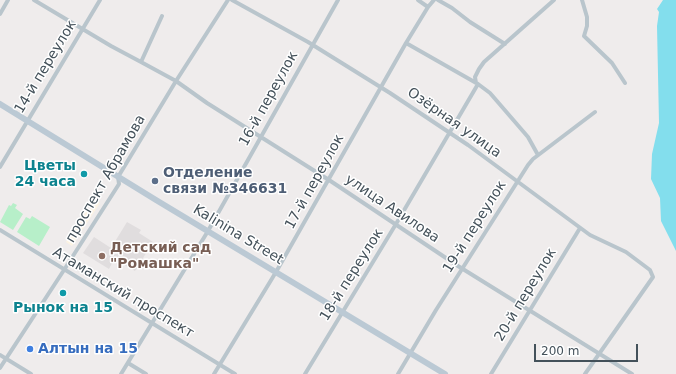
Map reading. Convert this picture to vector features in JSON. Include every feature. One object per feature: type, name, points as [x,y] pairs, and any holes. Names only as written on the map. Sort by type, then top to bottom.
[{"type":"main road","name":"Kalinina Street","points":[[0,104],[208,232],[445,374]]},
{"type":"street","points":[[0,14],[8,0]]},
{"type":"street","name":"улица Авилова","points":[[34,0],[111,46],[176,82],[530,311],[632,374]]},
{"type":"street","name":"14-й переулок","points":[[0,167],[100,0]]},
{"type":"street","name":"проспект Абрамова","points":[[0,368],[5,358],[119,184],[118,177],[228,0]]},
{"type":"street","name":"Озёрная улица","points":[[232,0],[312,45],[381,87],[480,153],[580,228],[600,241],[626,252],[650,270],[653,277],[598,354]]},
{"type":"street","name":"16-й переулок","points":[[121,374],[208,232],[338,0]]},
{"type":"street","points":[[418,0],[428,7]]},
{"type":"street","points":[[435,0],[505,44]]},
{"type":"street","name":"17-й переулок","points":[[214,374],[276,272],[406,43],[428,7],[435,0]]},
{"type":"street","name":"18-й переулок","points":[[305,374],[451,133],[477,84],[475,77],[479,69],[491,56],[554,0]]},
{"type":"street","points":[[582,0],[587,17],[587,26],[584,36],[612,62],[625,83]]},
{"type":"street","points":[[141,62],[162,16]]},
{"type":"street","points":[[406,43],[490,93],[528,137],[538,155]]},
{"type":"street","name":"19-й переулок","points":[[398,374],[517,182],[533,159],[595,112]]},
{"type":"street","name":"20-й переулок","points":[[491,374],[580,228]]},
{"type":"street","name":"Атаманский проспект","points":[[0,230],[235,374]]},
{"type":"street","points":[[585,374],[598,354]]},
{"type":"street","points":[[0,355],[31,374]]},
{"type":"street","points":[[128,363],[146,374]]},
{"type":"shaded area","points":[[95,200],[100,203],[72,246],[66,242],[87,210],[89,211]]},
{"type":"shaded area","points":[[127,222],[141,230],[139,233],[153,242],[135,271],[114,259],[109,269],[83,253],[94,237],[111,248]]},
{"type":"green space","points":[[13,203],[17,205],[15,208],[23,214],[13,230],[0,222],[9,205],[11,206]]},
{"type":"green space","points":[[32,216],[50,227],[39,246],[17,232],[26,217],[30,219]]},
{"type":"water","points":[[663,0],[676,0],[676,251],[661,221],[660,198],[651,179],[652,154],[659,123],[657,26],[659,12],[657,9]]},
{"type":"place","name":"Цветы 24 часа","points":[[84,174]]},
{"type":"place","name":"Отделение связи №346631","points":[[155,181]]},
{"type":"place","name":"Детский сад \"Ромашка\"","points":[[102,256]]},
{"type":"place","name":"Рынок на 15","points":[[63,293]]},
{"type":"place","name":"Алтын на 15","points":[[30,349]]}]
